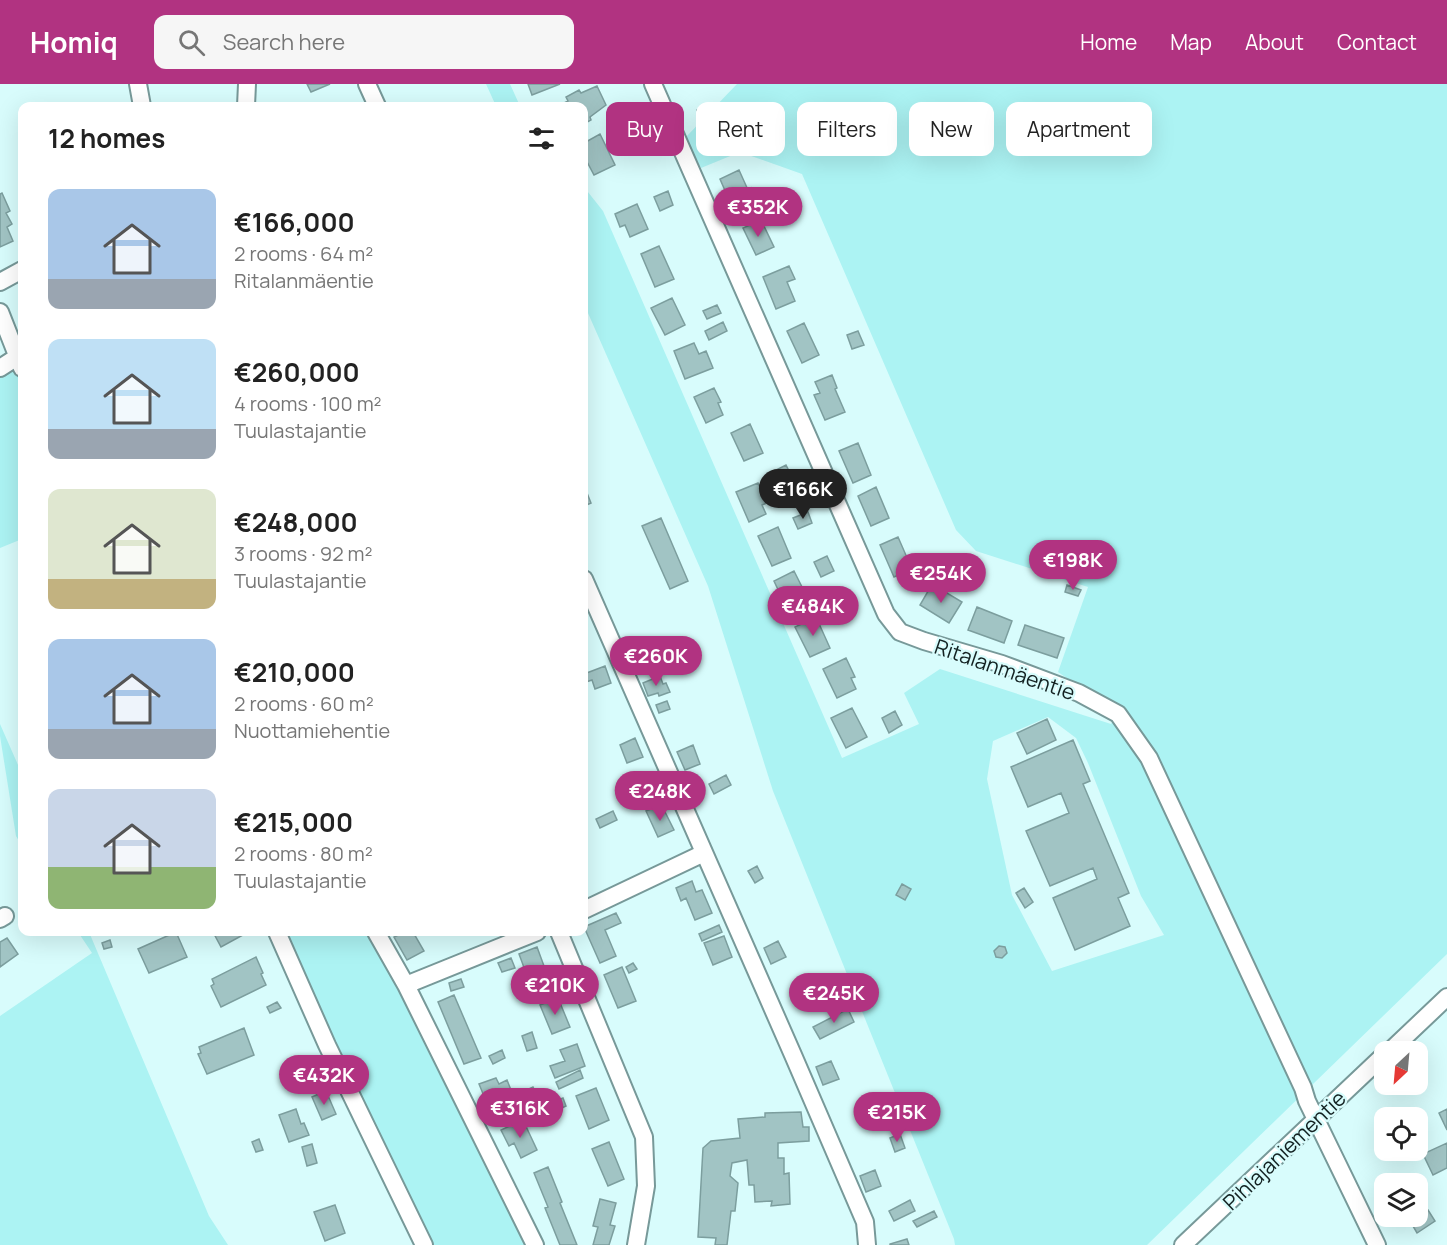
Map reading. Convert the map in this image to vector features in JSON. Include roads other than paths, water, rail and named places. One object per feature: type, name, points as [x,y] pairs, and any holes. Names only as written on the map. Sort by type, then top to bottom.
[{"type":"street","points":[[138,84],[141,102]]},
{"type":"street","points":[[246,102],[247,84]]},
{"type":"street","points":[[367,84],[375,102]]},
{"type":"street","name":"Ritalanmäentie","points":[[653,84],[886,614],[900,632],[1002,664],[1079,693],[1118,714],[1149,758],[1316,1119],[1377,1245]]},
{"type":"street","points":[[0,282],[18,272]]},
{"type":"street","points":[[0,312],[18,357]]},
{"type":"street","points":[[0,368],[18,363]]},
{"type":"street","points":[[588,588],[865,1222],[867,1245]]},
{"type":"street","points":[[588,908],[704,852]]},
{"type":"street","points":[[279,936],[327,1045],[424,1245]]},
{"type":"street","points":[[378,936],[406,985],[536,1245]]},
{"type":"street","points":[[406,985],[527,936]]},
{"type":"street","points":[[561,936],[644,1137],[646,1186],[636,1245]]},
{"type":"street","points":[[1401,1041],[1447,997]]},
{"type":"street","name":"Pihlajaniementie","points":[[1183,1245],[1374,1064]]}]
